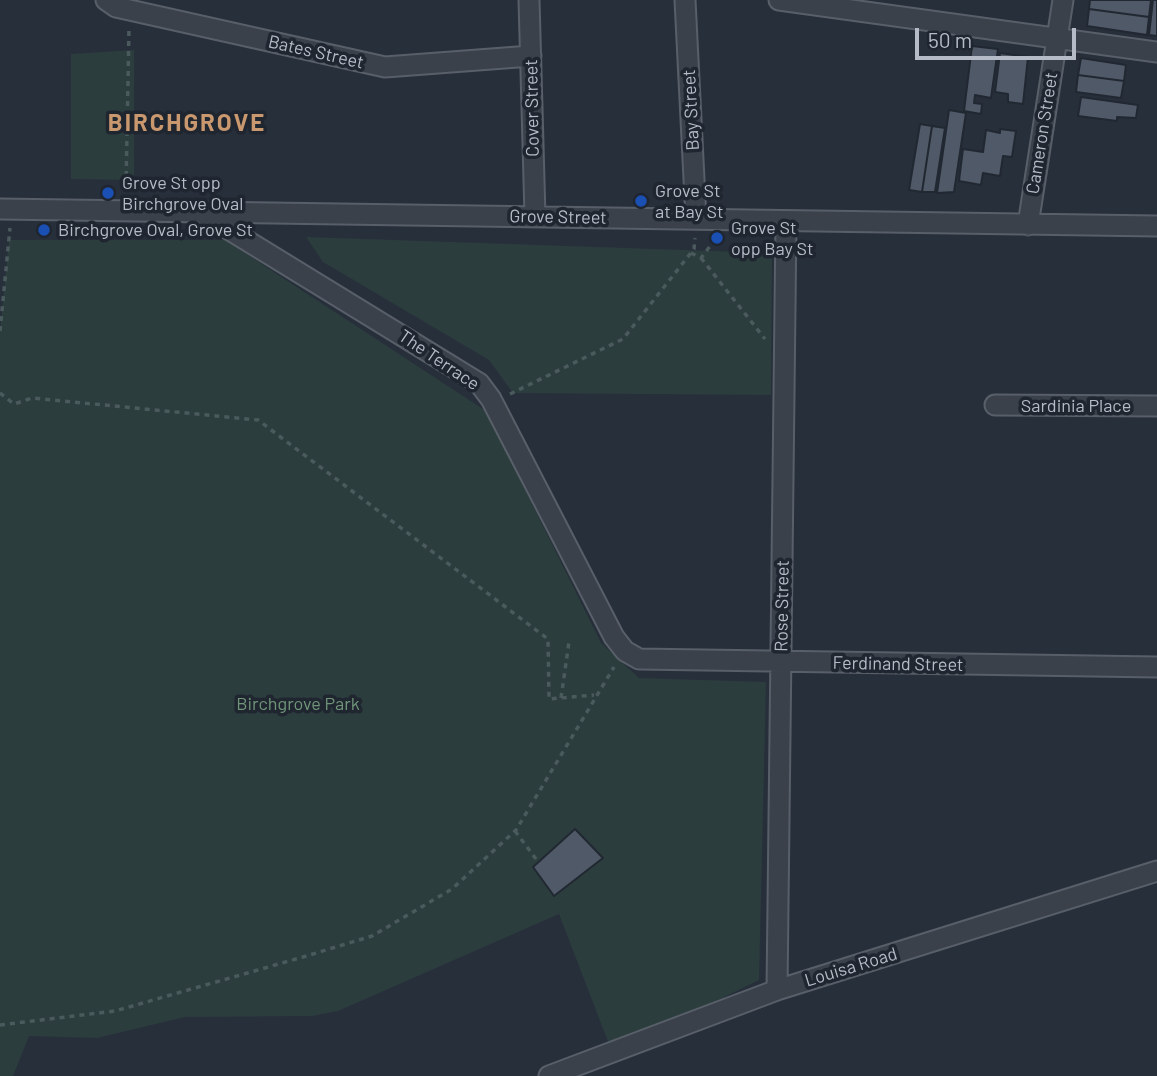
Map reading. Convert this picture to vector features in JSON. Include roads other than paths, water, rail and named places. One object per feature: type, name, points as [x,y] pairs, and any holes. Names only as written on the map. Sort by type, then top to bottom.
[{"type":"street","name":"Bates Street","points":[[106,0],[129,10],[384,67],[531,56]]},
{"type":"street","name":"Cover Street","points":[[529,0],[535,216]]},
{"type":"street","name":"Bay Street","points":[[685,0],[696,219]]},
{"type":"street","points":[[779,0],[1157,52]]},
{"type":"street","name":"Cameron Street","points":[[1028,225],[1063,0]]},
{"type":"street","name":"Grove Street","points":[[6,209],[1157,226]]},
{"type":"street","name":"The Terrace","points":[[197,211],[461,370],[478,383],[491,399],[614,637],[632,655]]},
{"type":"street","name":"Rose Street","points":[[778,990],[786,222]]},
{"type":"street","name":"Sardinia Place","points":[[995,405],[1157,406]]},
{"type":"street","name":"Ferdinand Street","points":[[632,655],[781,663],[1157,667]]},
{"type":"street","name":"Louisa Road","points":[[549,1076],[778,990],[1157,871]]},
{"type":"place","name":"Grove St opp Birchgrove Oval","points":[[108,193]]},
{"type":"place","name":"Grove St at Bay St","points":[[641,201]]},
{"type":"place","name":"Birchgrove Oval, Grove St","points":[[44,230]]},
{"type":"place","name":"Grove St opp Bay St","points":[[717,238]]},
{"type":"district","name":"BIRCHGROVE","points":[[187,123]]},
{"type":"park label","name":"Birchgrove Park","points":[[298,704]]}]
